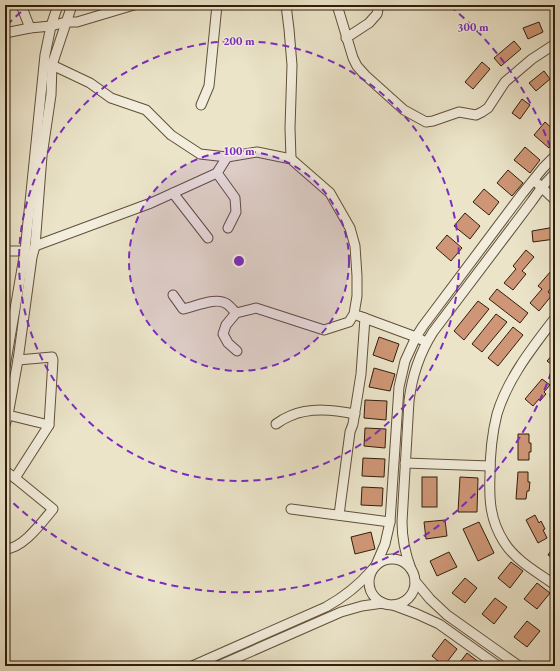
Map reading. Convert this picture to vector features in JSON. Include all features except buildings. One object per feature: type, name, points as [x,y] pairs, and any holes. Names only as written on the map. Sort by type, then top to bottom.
[{"type":"street","points":[[20,5],[30,28]]},
{"type":"street","points":[[5,366],[25,251],[45,54],[51,26],[58,5]]},
{"type":"street","points":[[5,425],[18,360],[32,257],[35,246],[42,156],[51,95],[52,65],[72,5]]},
{"type":"street","points":[[5,33],[51,26],[66,22],[77,22],[134,5]]},
{"type":"street","points":[[201,105],[209,86],[218,5]]},
{"type":"street","points":[[286,5],[292,65],[290,128],[292,159]]},
{"type":"street","points":[[337,5],[352,58],[357,66],[404,110],[426,122],[459,112],[476,115],[482,112],[488,108],[505,82],[532,59],[555,44]]},
{"type":"street","points":[[346,38],[369,23],[377,14],[379,5]]},
{"type":"street","points":[[52,65],[90,83],[111,98],[146,110],[171,135],[200,154],[227,157],[257,152],[292,159],[330,193],[350,228],[354,246],[357,276],[357,296],[354,314],[349,322],[324,330],[256,308],[236,313],[226,325],[223,334],[228,343],[237,351]]},
{"type":"street","points":[[383,603],[373,595],[369,583],[370,576],[385,544],[390,522],[399,387],[405,361],[416,337],[427,321],[533,180],[555,156]]},
{"type":"street","points":[[35,246],[150,203],[217,174],[227,157]]},
{"type":"street","points":[[393,605],[404,601],[409,597],[415,581],[404,546],[402,522],[410,389],[416,365],[433,332],[542,187],[555,173]]},
{"type":"street","points":[[217,174],[235,198],[236,212],[228,228]]},
{"type":"street","points":[[533,180],[555,200]]},
{"type":"street","points":[[173,193],[208,238]]},
{"type":"street","points":[[5,251],[25,251]]},
{"type":"street","points":[[173,295],[183,309],[191,308],[207,302],[219,302],[226,303],[236,313]]},
{"type":"street","points":[[354,314],[416,337],[426,343]]},
{"type":"street","points":[[339,515],[350,432],[355,414],[361,374],[365,318]]},
{"type":"street","points":[[555,318],[519,367],[506,390],[497,414],[492,440],[489,495],[491,512],[496,528],[504,543],[516,556],[555,585]]},
{"type":"street","points":[[15,478],[49,425],[53,360],[52,357],[18,360]]},
{"type":"street","points":[[276,424],[290,416],[321,410],[355,414]]},
{"type":"street","points":[[8,415],[49,425]]},
{"type":"street","points":[[394,455],[401,457],[405,463]]},
{"type":"street","points":[[393,469],[400,468],[405,463],[490,466]]},
{"type":"street","points":[[5,471],[53,509],[29,538],[10,550],[5,550]]},
{"type":"street","points":[[291,509],[390,522]]},
{"type":"street","points":[[192,666],[337,601],[382,561],[394,559],[401,561],[411,569]]},
{"type":"street","points":[[415,581],[430,599],[447,615],[519,666]]},
{"type":"street","points":[[218,666],[336,614],[362,606],[383,603],[393,605],[439,624],[498,666]]}]
